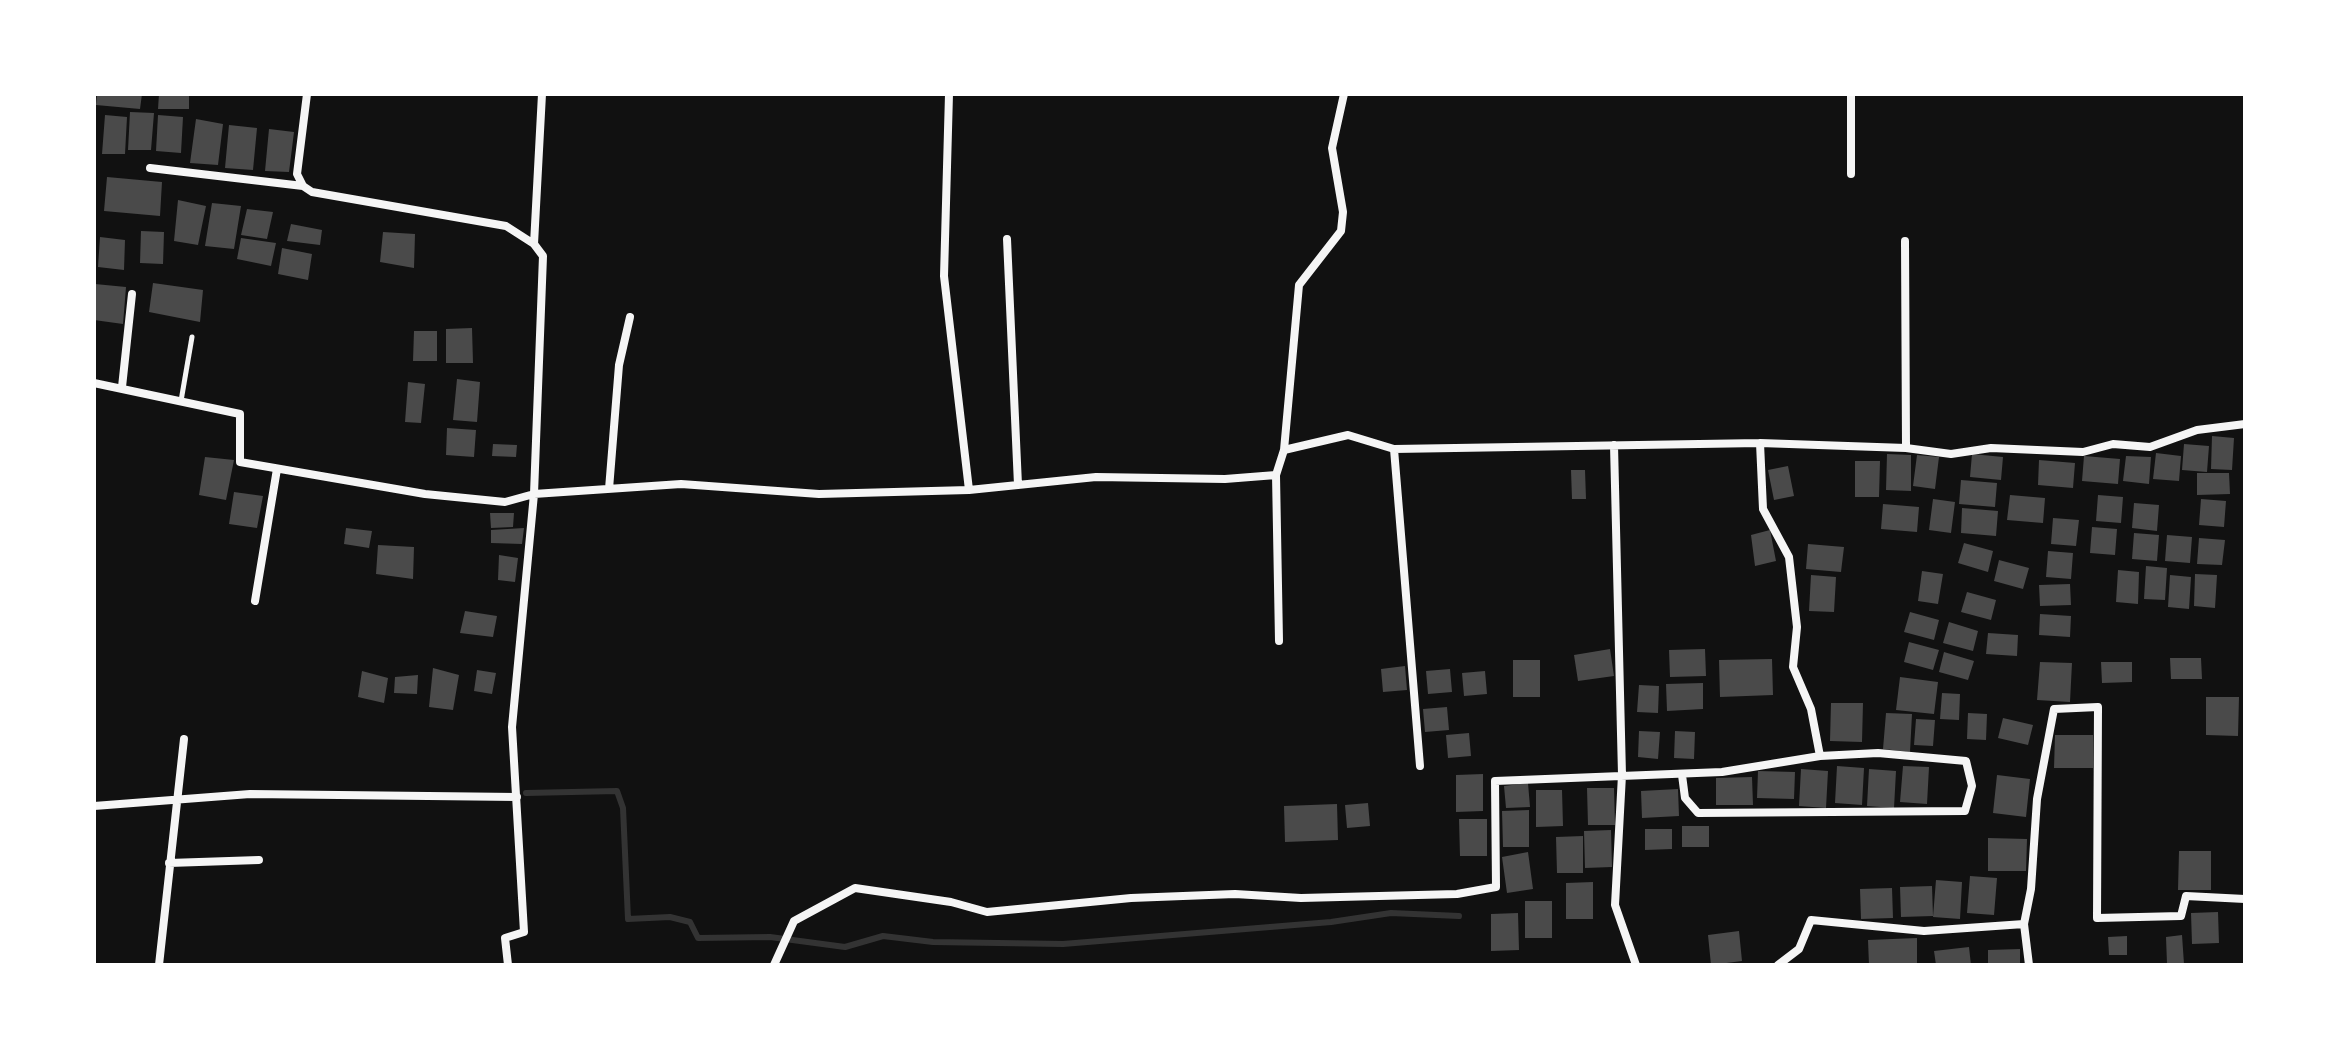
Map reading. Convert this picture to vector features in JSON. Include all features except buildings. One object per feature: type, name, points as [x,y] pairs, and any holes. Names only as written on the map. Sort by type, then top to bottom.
[{"type":"street","points":[[303,186],[297,174],[307,94]]},
{"type":"street","points":[[534,244],[542,94]]},
{"type":"street","points":[[949,94],[944,276],[969,490]]},
{"type":"street","points":[[1279,641],[1276,475],[1284,450],[1299,285],[1341,231],[1343,212],[1332,148],[1344,94]]},
{"type":"street","points":[[1851,94],[1851,174]]},
{"type":"street","points":[[150,168],[303,186],[312,192],[506,226],[534,244],[542,253],[545,270],[534,494],[512,727],[524,932],[505,938],[508,965]]},
{"type":"street","points":[[1007,239],[1018,485]]},
{"type":"street","points":[[1905,241],[1906,448]]},
{"type":"street","points":[[122,387],[132,294]]},
{"type":"street","points":[[609,489],[619,365],[630,317]]},
{"type":"street","points":[[94,383],[240,414],[240,462],[425,494],[505,502],[534,494],[681,484],[819,494],[969,490],[1096,477],[1225,479],[1276,475]]},
{"type":"street","points":[[1284,450],[1348,435],[1394,449],[1760,443],[1906,448],[1951,454],[1991,448],[2083,452],[2113,444],[2150,447],[2197,430],[2245,424]]},
{"type":"street","points":[[1760,443],[1763,509],[1789,557],[1797,627],[1793,667],[1811,709],[1820,756]]},
{"type":"street","points":[[1614,445],[1622,775],[1615,905],[1636,965]]},
{"type":"street","points":[[1394,449],[1420,766]]},
{"type":"street","points":[[255,601],[277,469]]},
{"type":"street","points":[[2029,965],[2024,924],[2031,889],[2037,799],[2054,709],[2098,707],[2097,918],[2181,916],[2186,896],[2245,899]]},
{"type":"street","points":[[159,965],[184,739]]},
{"type":"street","points":[[774,965],[794,921],[855,888],[951,902],[987,912],[1131,898],[1235,894],[1301,898],[1457,894],[1496,887],[1495,781],[1682,775],[1820,756],[1878,753],[1966,761],[1972,786],[1965,811],[1708,814],[1698,813],[1685,798],[1682,775]]},
{"type":"street","points":[[94,806],[250,794],[517,797]]},
{"type":"street","points":[[169,863],[259,860]]},
{"type":"street","points":[[1778,965],[1799,949],[1811,920],[1924,931],[2024,924]]},
{"type":"lane","points":[[181,401],[192,337]]},
{"type":"waterway","points":[[526,793],[617,791],[623,808],[628,919],[670,917],[690,922],[698,938],[770,937],[845,947],[883,936],[933,942],[1063,944],[1331,922],[1391,913],[1459,916]]}]
